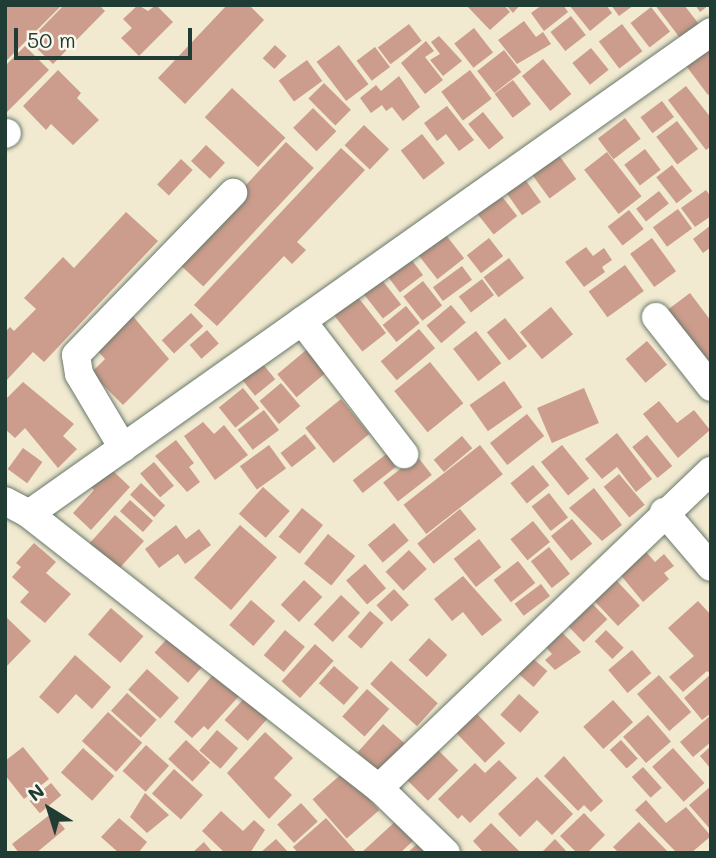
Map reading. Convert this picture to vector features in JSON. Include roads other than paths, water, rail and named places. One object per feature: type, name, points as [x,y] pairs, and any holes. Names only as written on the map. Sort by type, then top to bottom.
[{"type":"street","points":[[446,853],[379,788],[17,507],[122,448],[711,32]]},
{"type":"street","points":[[122,448],[79,374],[76,355],[233,193]]},
{"type":"street","points":[[656,317],[711,387]]},
{"type":"street","points":[[302,321],[404,454]]},
{"type":"street","points":[[379,788],[664,512],[711,471]]},
{"type":"street","points":[[664,512],[711,567]]}]
